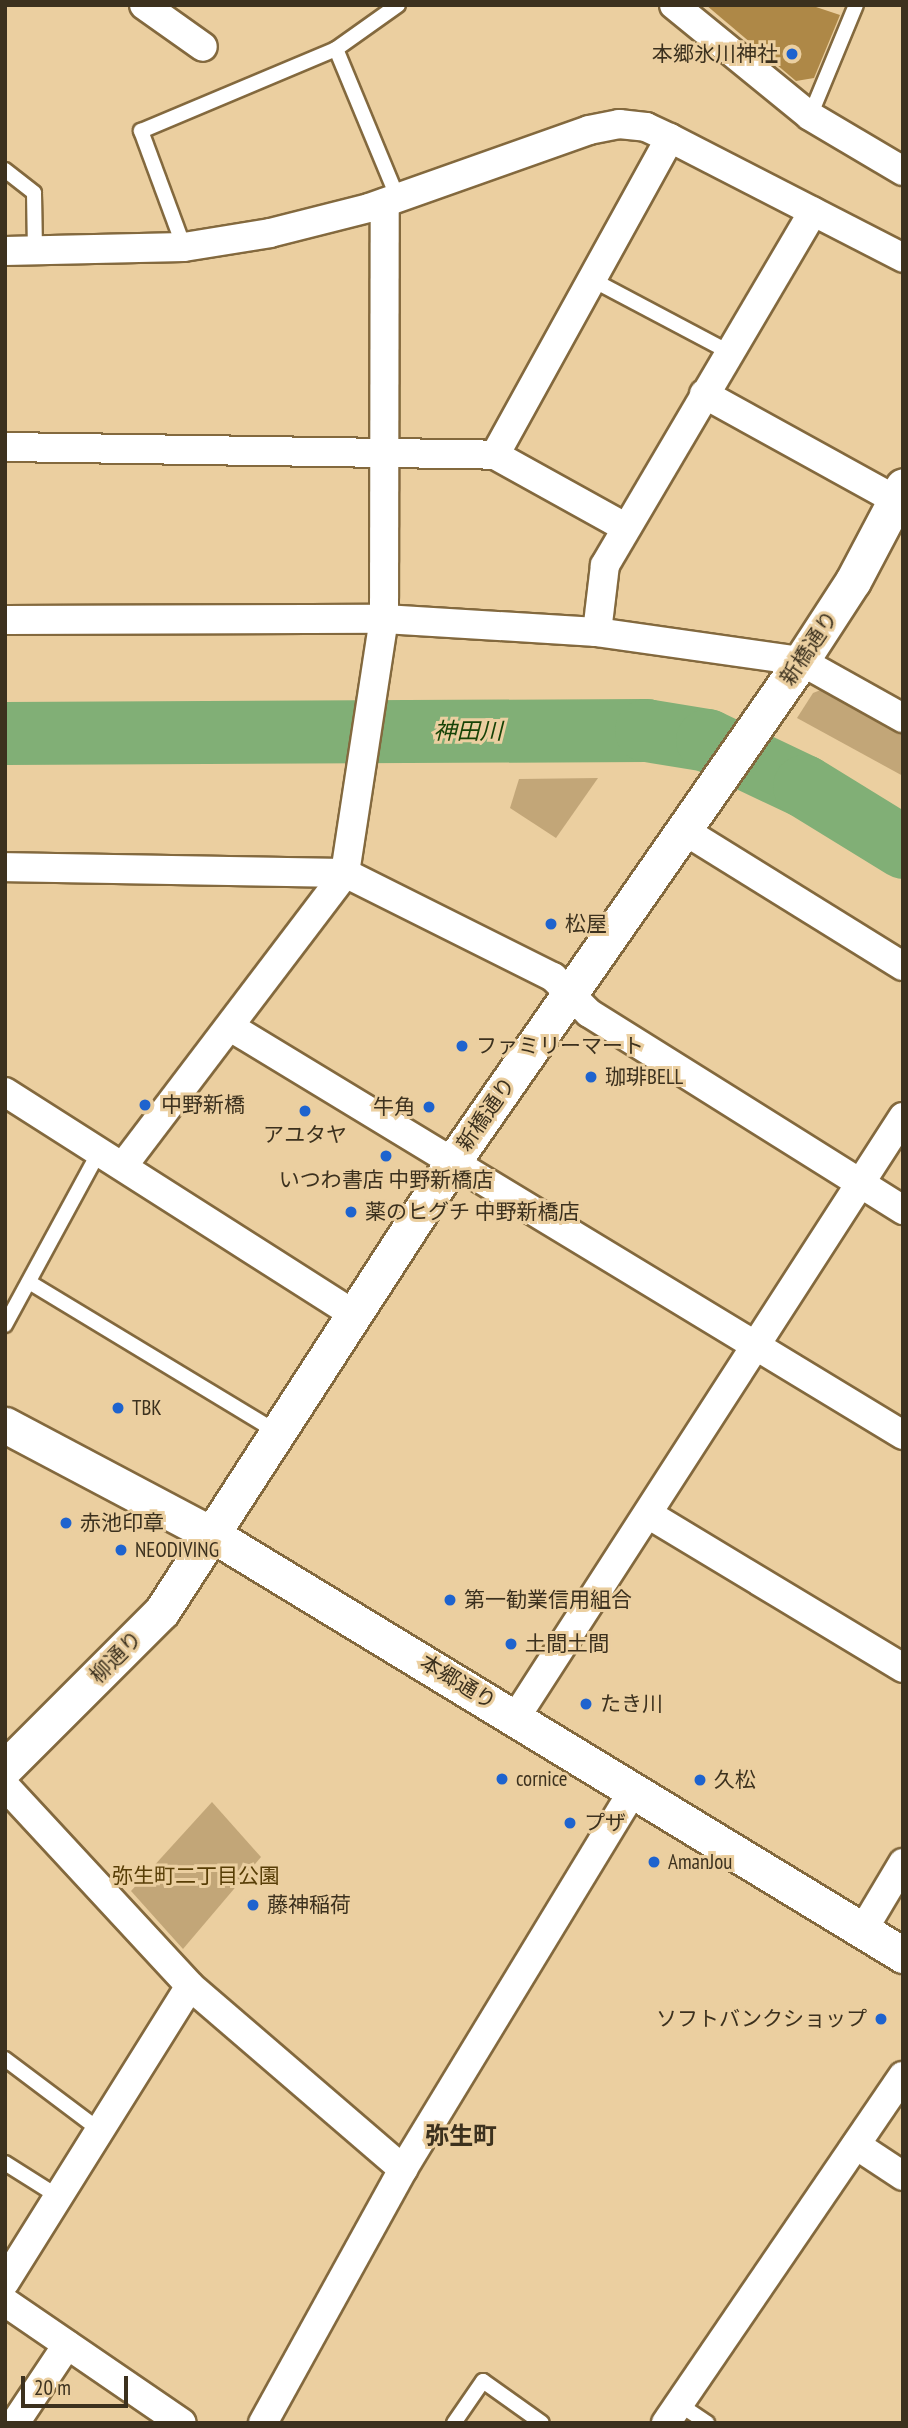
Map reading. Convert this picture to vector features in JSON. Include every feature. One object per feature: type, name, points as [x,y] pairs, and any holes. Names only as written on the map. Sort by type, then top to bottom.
[{"type":"street","points":[[144,5],[203,47]]},
{"type":"street","points":[[674,5],[810,116],[903,171]]},
{"type":"street","points":[[5,251],[184,247],[270,233],[391,201],[589,130],[618,124],[646,127],[670,138],[903,258]]},
{"type":"street","points":[[495,455],[670,138]]},
{"type":"street","points":[[123,1166],[232,1028],[345,873],[364,769],[384,619],[391,201]]},
{"type":"street","points":[[597,632],[605,565],[813,212]]},
{"type":"street","points":[[704,394],[900,497]]},
{"type":"street","points":[[5,447],[495,455],[625,527]]},
{"type":"street","name":"新橋通り","points":[[213,1535],[452,1163],[801,661],[853,581],[900,497]]},
{"type":"street","points":[[5,620],[384,619],[597,632],[801,661],[903,718]]},
{"type":"street","points":[[685,831],[903,966]]},
{"type":"street","points":[[5,867],[345,873],[553,977],[568,996],[903,1210]]},
{"type":"street","points":[[232,1028],[903,1435]]},
{"type":"street","points":[[5,1092],[354,1314]]},
{"type":"street","points":[[516,1717],[903,1117]]},
{"type":"street","name":"本郷通り","points":[[5,1425],[213,1535],[903,1955]]},
{"type":"street","points":[[648,1514],[903,1668]]},
{"type":"street","name":"柳通り","points":[[5,1768],[162,1611],[213,1535]]},
{"type":"street","points":[[5,1786],[190,1986],[403,2169]]},
{"type":"street","points":[[263,2423],[403,2169],[633,1790]]},
{"type":"street","points":[[863,1930],[903,1863]]},
{"type":"street","points":[[5,2282],[190,1986]]},
{"type":"street","points":[[673,2413],[903,2076]]},
{"type":"street","points":[[856,2145],[903,2176]]},
{"type":"street","points":[[5,2302],[182,2423]]},
{"type":"street","points":[[15,2423],[67,2345]]},
{"type":"lane","points":[[184,247],[141,131],[336,49],[398,5]]},
{"type":"lane","points":[[810,116],[856,5]]},
{"type":"lane","points":[[336,49],[391,201]]},
{"type":"lane","points":[[5,170],[34,193],[36,252]]},
{"type":"lane","points":[[593,280],[729,352]]},
{"type":"lane","points":[[5,1325],[99,1152]]},
{"type":"lane","points":[[29,1282],[278,1432]]},
{"type":"lane","points":[[5,2059],[101,2131]]},
{"type":"lane","points":[[5,2163],[59,2197]]},
{"type":"lane","points":[[454,2423],[483,2381],[542,2423]]},
{"type":"lane","points":[[673,2413],[707,2423]]},
{"type":"green space","points":[[831,686],[903,728],[903,776],[797,718],[813,693]]},
{"type":"green space","points":[[598,778],[556,838],[510,808],[519,779]]},
{"type":"green space","name":"弥生町二丁目公園","points":[[212,1802],[261,1857],[183,1949],[131,1891]]},
{"type":"shaded area","name":"本郷氷川神社","points":[[706,5],[810,5],[840,15],[814,78],[796,81]]},
{"type":"waterway","name":"神田川","points":[[5,733],[646,730],[707,740],[804,786],[903,847]]},
{"type":"place","name":"本郷氷川神社","points":[[792,54]]},
{"type":"place","name":"松屋","points":[[551,924]]},
{"type":"place","name":"ファミリーマート","points":[[462,1046]]},
{"type":"place","name":"珈琲BELL","points":[[591,1077]]},
{"type":"place","name":"中野新橋","points":[[145,1105]]},
{"type":"place","name":"牛角","points":[[429,1107]]},
{"type":"place","name":"アユタヤ","points":[[305,1111]]},
{"type":"place","name":"いつわ書店 中野新橋店","points":[[386,1156]]},
{"type":"place","name":"薬のヒグチ 中野新橋店","points":[[351,1212]]},
{"type":"place","name":"TBK","points":[[118,1408]]},
{"type":"place","name":"赤池印章","points":[[66,1523]]},
{"type":"place","name":"NEODIVING","points":[[121,1550]]},
{"type":"place","name":"第一勧業信用組合","points":[[450,1600]]},
{"type":"place","name":"土間土間","points":[[511,1644]]},
{"type":"place","name":"たき川","points":[[586,1704]]},
{"type":"place","name":"cornice","points":[[502,1779]]},
{"type":"place","name":"久松","points":[[700,1780]]},
{"type":"place","name":"プザ","points":[[570,1823]]},
{"type":"place","name":"AmanJou","points":[[654,1862]]},
{"type":"place","name":"藤神稲荷","points":[[253,1905]]},
{"type":"place","name":"ソフトバンクショップ","points":[[881,2019]]},
{"type":"district","name":"弥生町","points":[[461,2136]]}]
